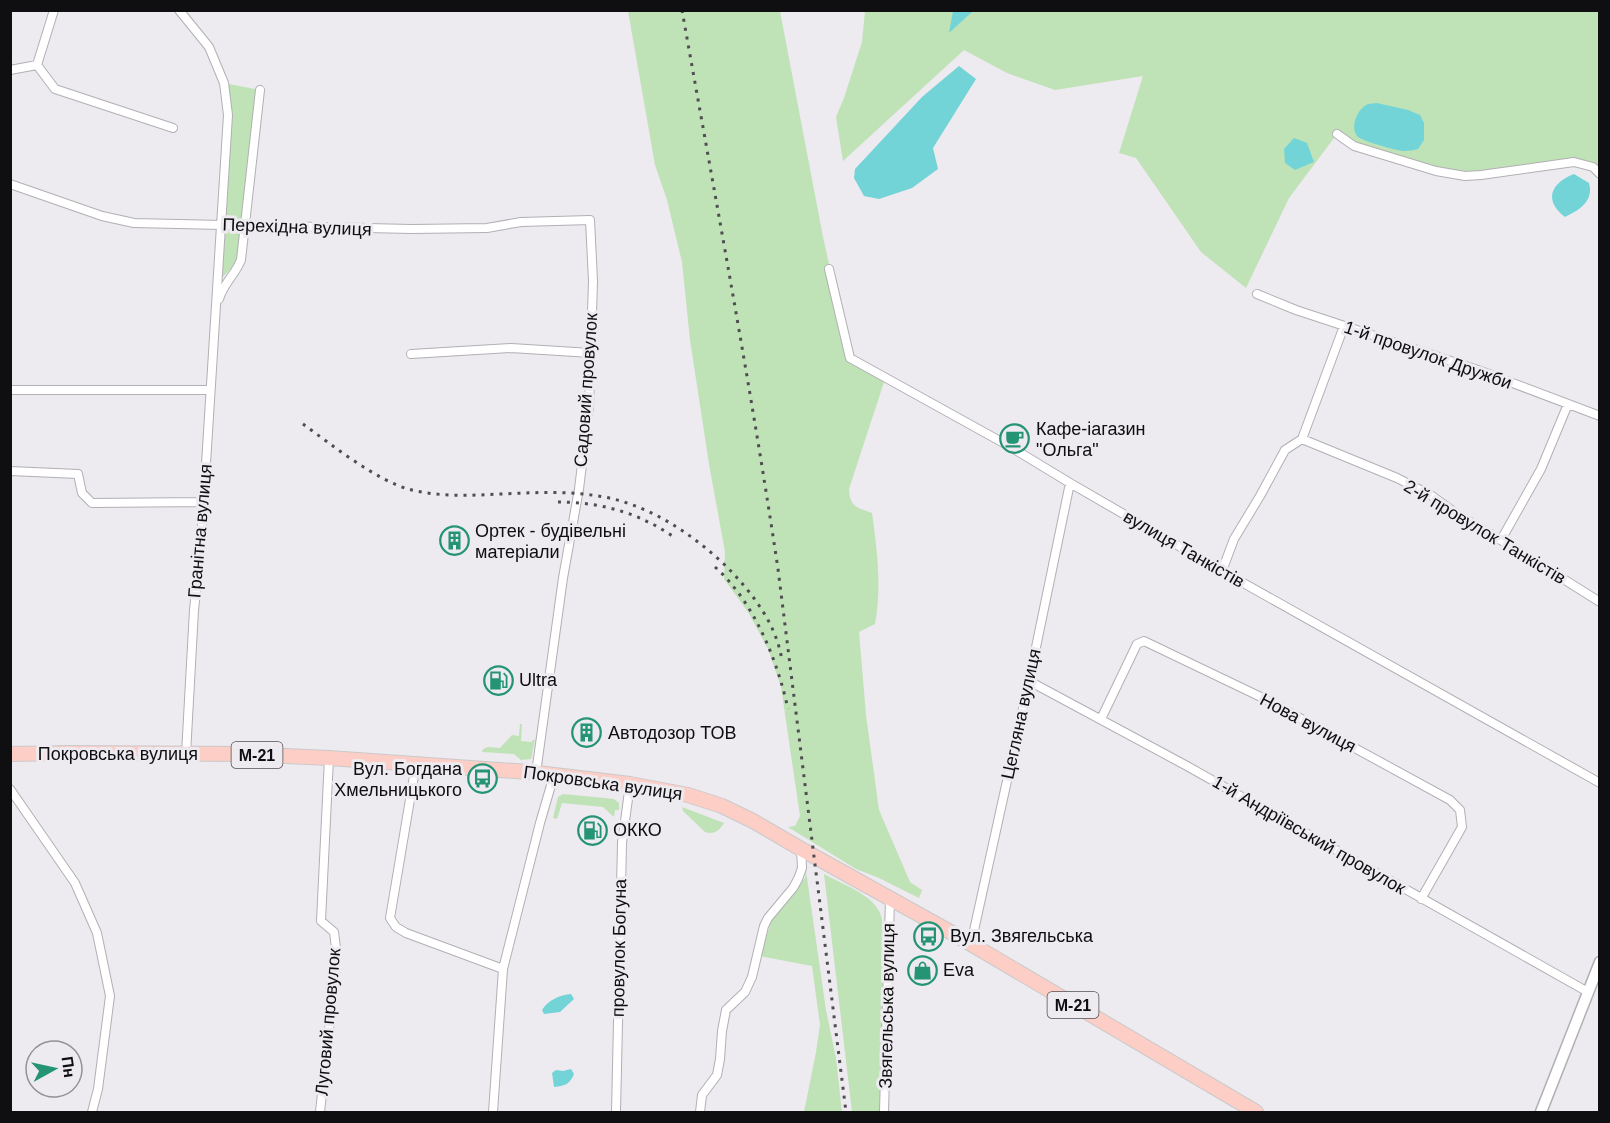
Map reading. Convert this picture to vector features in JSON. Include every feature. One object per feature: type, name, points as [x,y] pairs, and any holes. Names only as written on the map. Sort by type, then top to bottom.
[{"type":"highway","name":"Покровська вулиця","points":[[10,754],[241,754],[329,758],[536,773],[630,784],[688,795],[722,806],[753,820],[971,944],[1256,1113]]},
{"type":"street","points":[[38,64],[54,10]]},
{"type":"street","name":"Гранітна вулиця","points":[[179,10],[209,47],[224,83],[228,115],[186,754]]},
{"type":"street","points":[[10,70],[38,64]]},
{"type":"street","points":[[38,64],[55,89],[173,129]]},
{"type":"street","name":"Гранітна вулиця","points":[[216,308],[225,284],[241,260],[260,90]]},
{"type":"street","points":[[1337,134],[1354,147],[1426,168],[1465,176],[1574,162],[1593,167],[1599,174]]},
{"type":"street","name":"Перехідна вулиця","points":[[10,184],[102,216],[134,223],[411,230],[487,228],[521,222],[590,220]]},
{"type":"street","name":"Садовий провулок","points":[[536,773],[563,578],[580,483],[589,407],[592,281],[590,220]]},
{"type":"street","name":"вулиця Танкістів","points":[[829,269],[850,358],[1009,446],[1222,571],[1599,783]]},
{"type":"street","name":"1-й провулок Дружби","points":[[1257,294],[1296,310],[1478,369],[1599,416]]},
{"type":"street","points":[[1222,571],[1234,539],[1285,450],[1302,439],[1344,326]]},
{"type":"street","points":[[411,354],[511,348],[591,353]]},
{"type":"street","points":[[10,390],[210,390]]},
{"type":"street","points":[[1501,540],[1541,468],[1568,404]]},
{"type":"street","name":"2-й провулок Танкістів","points":[[1302,439],[1432,496],[1599,602]]},
{"type":"street","points":[[10,471],[78,474],[82,493],[92,503],[204,502]]},
{"type":"street","name":"Цегляна вулиця","points":[[971,944],[1070,483]]},
{"type":"street","name":"Нова вулиця","points":[[1101,719],[1137,644],[1144,641],[1265,699],[1450,800],[1461,810],[1462,827],[1421,899]]},
{"type":"street","name":"1-й Андріївський провулок","points":[[1029,681],[1198,772],[1588,992]]},
{"type":"street","name":"Луговий провулок","points":[[320,1113],[337,957],[334,932],[321,921],[329,758]]},
{"type":"street","points":[[416,764],[390,918],[396,927],[406,933],[502,969]]},
{"type":"street","points":[[493,1113],[502,969],[554,775]]},
{"type":"street","name":"провулок Богуна","points":[[616,1113],[621,843],[630,784]]},
{"type":"street","points":[[10,789],[75,883],[97,933],[110,996],[98,1089],[92,1113]]},
{"type":"street","points":[[700,1113],[702,1095],[717,1075],[726,1010],[745,992],[752,977],[764,926],[798,879],[802,868],[801,849]]},
{"type":"street","name":"Звягельська вулиця","points":[[884,1113],[890,899]]},
{"type":"street","points":[[1541,1113],[1599,962]]},
{"type":"green space","points":[[628,11],[780,11],[823,237],[850,358],[885,379],[849,489],[852,503],[872,513],[877,554],[878,596],[875,624],[859,632],[866,715],[879,810],[910,882],[922,890],[919,898],[856,869],[788,827],[795,826],[800,816],[781,687],[768,649],[748,612],[724,579],[725,552],[690,340],[682,262],[667,200],[655,165]]},
{"type":"green space","points":[[865,11],[1599,11],[1599,165],[1593,167],[1574,162],[1481,175],[1396,160],[1337,134],[1289,198],[1246,288],[1201,252],[1136,158],[1119,153],[1143,76],[1055,90],[1007,73],[964,50],[843,161],[836,117],[862,42]]},
{"type":"green space","points":[[224,83],[260,90],[241,260],[218,281],[226,151]]},
{"type":"green space","points":[[520,724],[522,724],[521,741],[531,742],[535,739],[531,759],[521,760],[514,754],[482,752],[488,747],[500,748],[512,735],[519,736]]},
{"type":"green space","points":[[563,794],[614,799],[619,803],[619,810],[615,810],[614,817],[603,807],[562,803],[557,819],[553,818],[558,797]]},
{"type":"green space","points":[[682,807],[724,823],[716,832],[705,832],[683,811]]},
{"type":"green space","points":[[806,871],[826,1010],[836,1058],[842,1112],[804,1112],[820,1025],[812,966],[760,956],[772,919],[805,878]]},
{"type":"green space","points":[[824,874],[855,889],[869,899],[879,911],[882,919],[884,944],[880,1112],[852,1112]]},
{"type":"water","points":[[953,11],[973,11],[949,33]]},
{"type":"water","points":[[959,66],[976,79],[933,148],[938,169],[912,188],[879,199],[864,196],[854,178],[855,169],[922,97]]},
{"type":"water","points":[[1377,103],[1420,115],[1424,123],[1424,140],[1418,149],[1400,151],[1358,137],[1354,124],[1358,114],[1364,106]]},
{"type":"water","points":[[1294,138],[1307,143],[1314,162],[1295,170],[1285,163],[1284,149]]},
{"type":"water","points":[[1574,174],[1589,183],[1588,200],[1581,208],[1565,217],[1554,204],[1553,192],[1560,182]]},
{"type":"water","points":[[571,994],[574,999],[560,1012],[544,1014],[542,1010],[551,1001]]},
{"type":"water","points":[[571,1069],[574,1074],[571,1080],[564,1085],[554,1087],[552,1073],[556,1070]]},
{"type":"railway","points":[[682,10],[744,359],[778,569],[846,1112]]},
{"type":"railway","points":[[303,424],[370,471],[412,490],[454,495],[543,492],[580,494],[616,500],[651,513],[700,543],[737,578],[755,599],[769,623],[782,661]]},
{"type":"railway","points":[[558,502],[581,503],[616,510],[638,517],[676,538]]},
{"type":"railway","points":[[715,567],[741,597],[762,632],[788,709]]},
{"type":"place","name":"Кафе-іагазин \"Ольга\"","points":[[1015,439]]},
{"type":"place","name":"Ортек - будівельні матеріали","points":[[454,541]]},
{"type":"place","name":"Ultra","points":[[498,680]]},
{"type":"place","name":"Автодозор ТОВ","points":[[587,733]]},
{"type":"place","name":"Вул. Богдана Хмельницького","points":[[483,779]]},
{"type":"place","name":"ОККО","points":[[592,830]]},
{"type":"place","name":"Вул. Звягельська","points":[[929,936]]},
{"type":"place","name":"Eva","points":[[922,970]]}]
